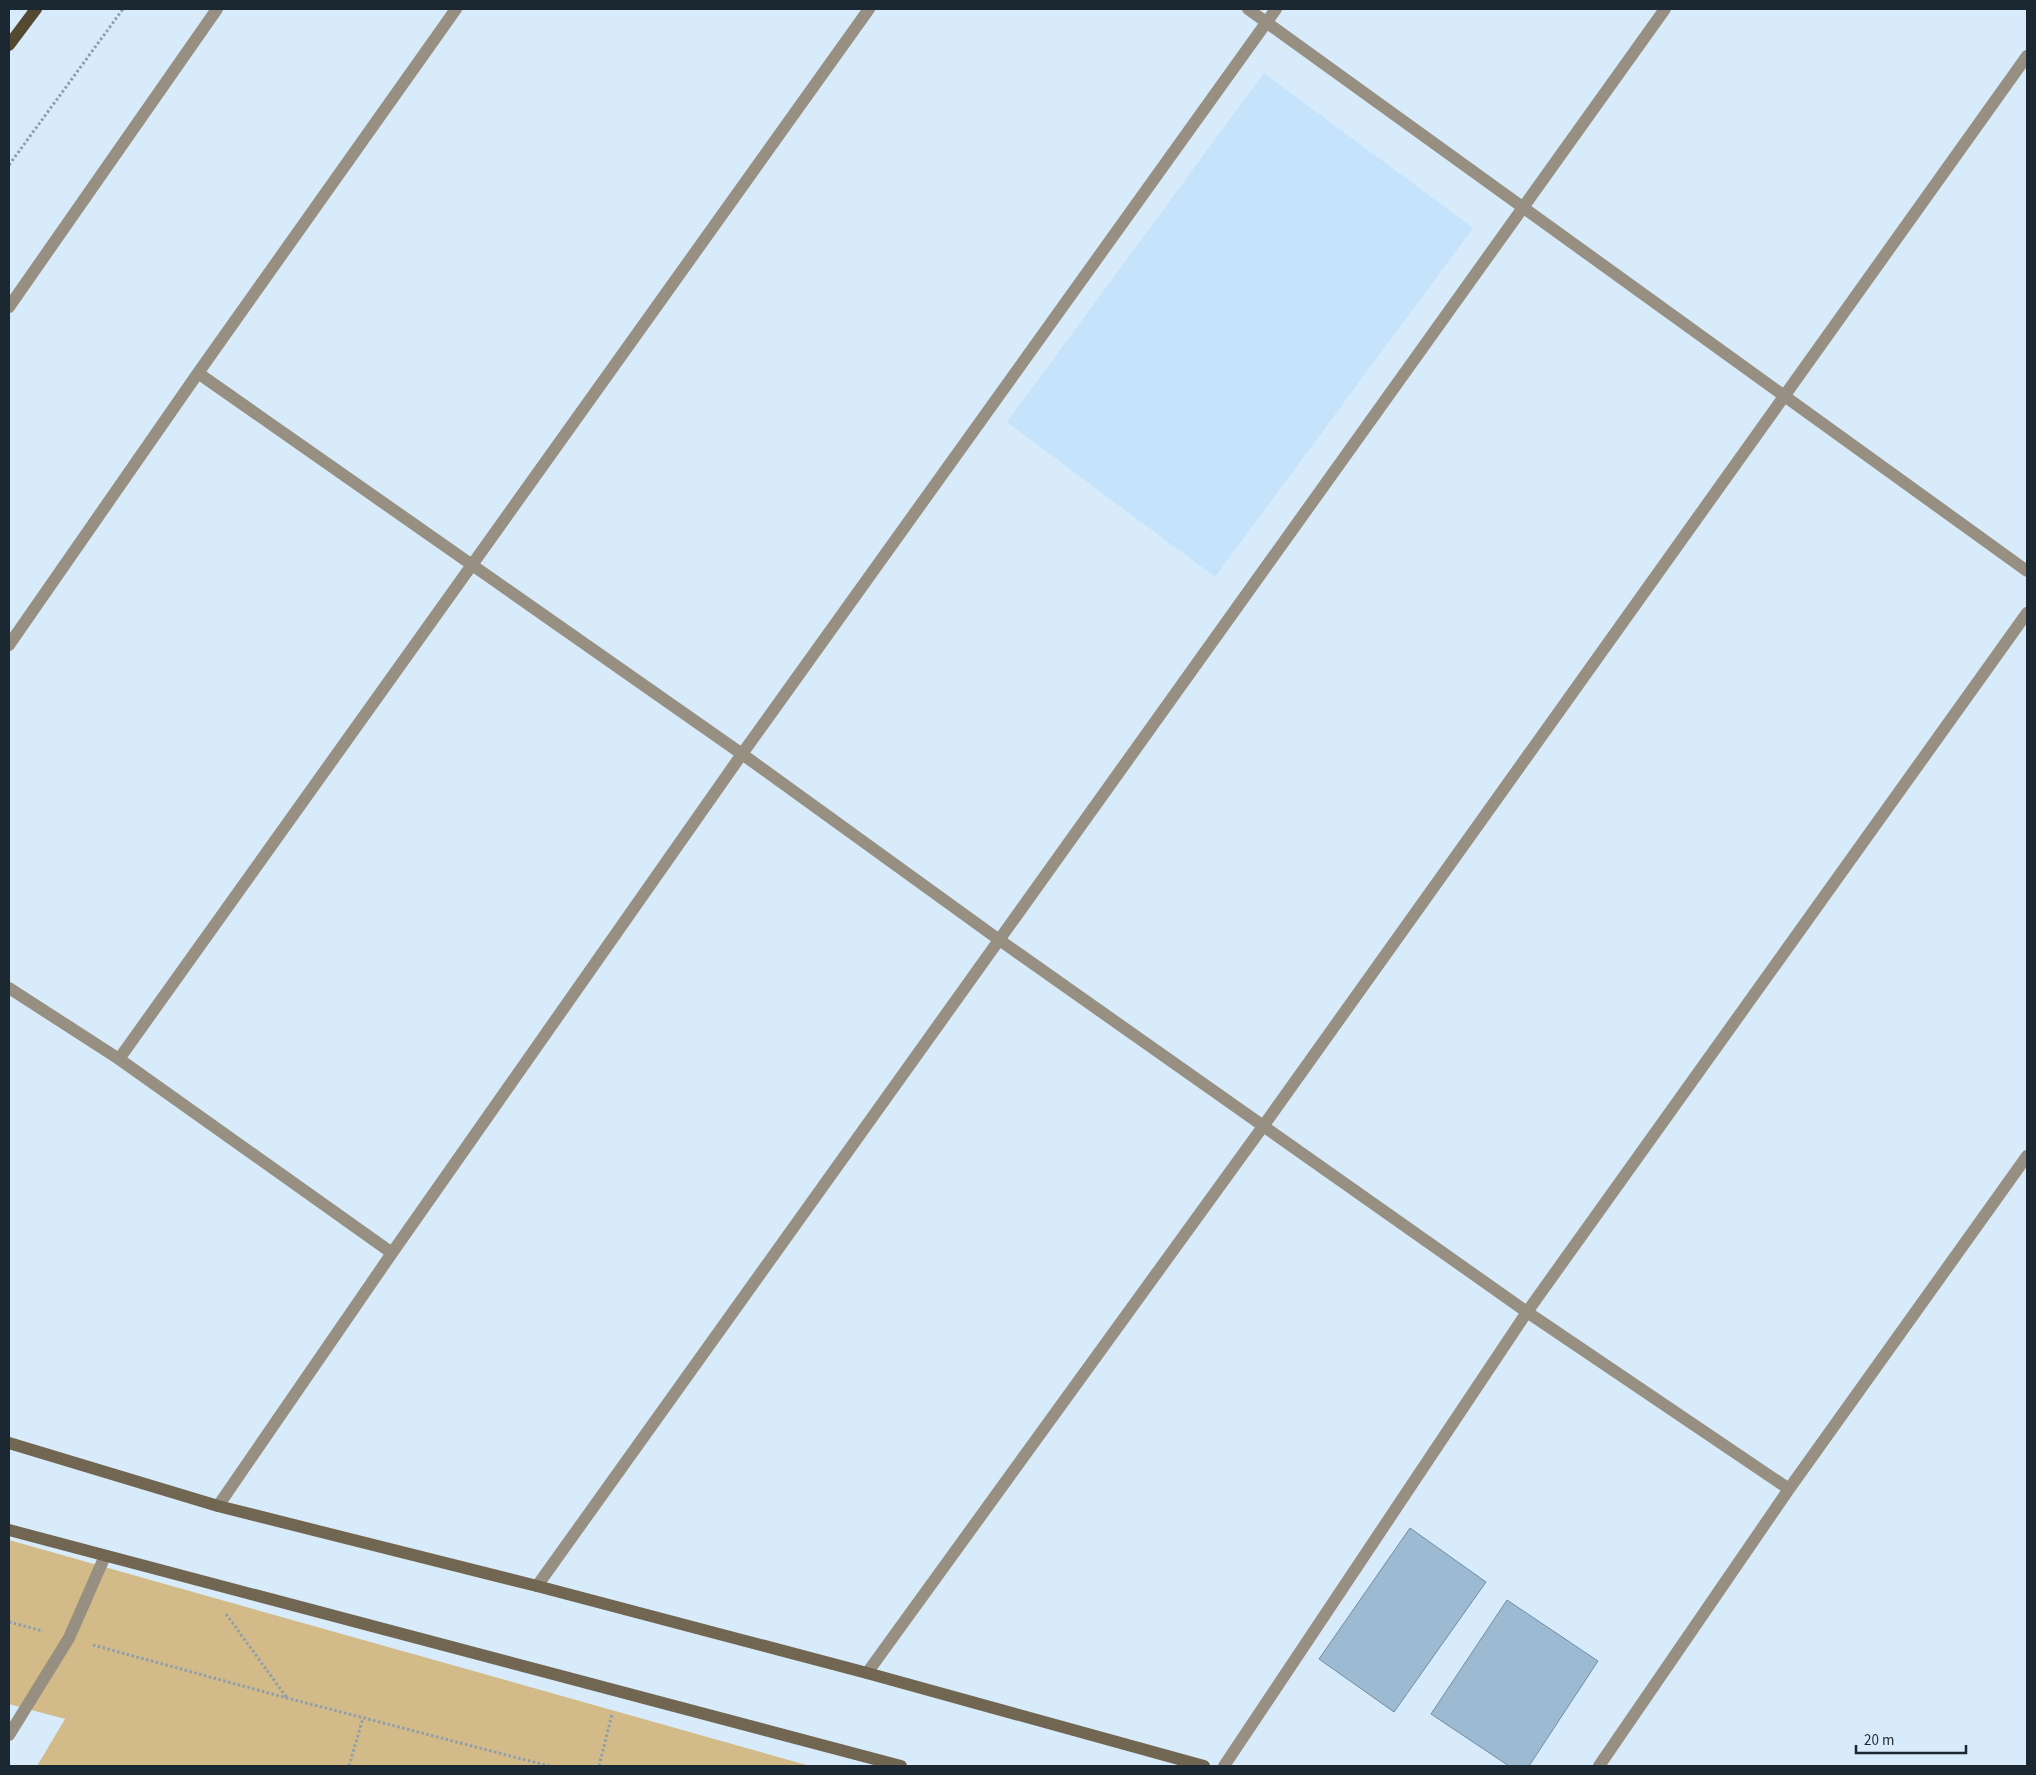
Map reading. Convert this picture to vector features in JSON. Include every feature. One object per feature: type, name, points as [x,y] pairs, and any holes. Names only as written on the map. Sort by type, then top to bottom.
[{"type":"main road","points":[[9,45],[36,9]]},
{"type":"main road","points":[[9,1443],[218,1506],[537,1586],[867,1673],[1204,1766]]},
{"type":"main road","points":[[9,1530],[901,1766]]},
{"type":"street","points":[[9,307],[217,9]]},
{"type":"street","points":[[9,645],[198,373],[456,9]]},
{"type":"street","points":[[119,1059],[869,9]]},
{"type":"street","points":[[1248,9],[2027,571]]},
{"type":"street","points":[[218,1506],[392,1253],[742,754],[1276,9]]},
{"type":"street","points":[[537,1586],[1665,9]]},
{"type":"street","points":[[867,1673],[1264,1125],[2027,56]]},
{"type":"street","points":[[198,373],[742,754],[998,939],[1527,1312],[1789,1489]]},
{"type":"street","points":[[1224,1766],[1527,1312],[2027,613]]},
{"type":"street","points":[[9,988],[119,1059],[392,1253]]},
{"type":"street","points":[[1600,1766],[1789,1489],[2027,1156]]},
{"type":"street","points":[[9,1735],[69,1638],[105,1556]]},
{"type":"path","points":[[9,165],[123,9]]},
{"type":"path","points":[[202,1582],[287,1698]]},
{"type":"path","points":[[9,1622],[287,1698],[549,1766]]},
{"type":"path","points":[[600,1766],[612,1710]]},
{"type":"path","points":[[349,1766],[364,1718]]},
{"type":"shaded area","points":[[1264,73],[1473,228],[1215,577],[1007,422]]},
{"type":"shaded area","points":[[9,1540],[810,1766],[37,1766],[65,1719],[9,1704]]},
{"type":"building","points":[[1410,1528],[1486,1582],[1394,1712],[1319,1659]]},
{"type":"building","points":[[1507,1600],[1598,1661],[1529,1766],[1509,1766],[1431,1714]]}]
